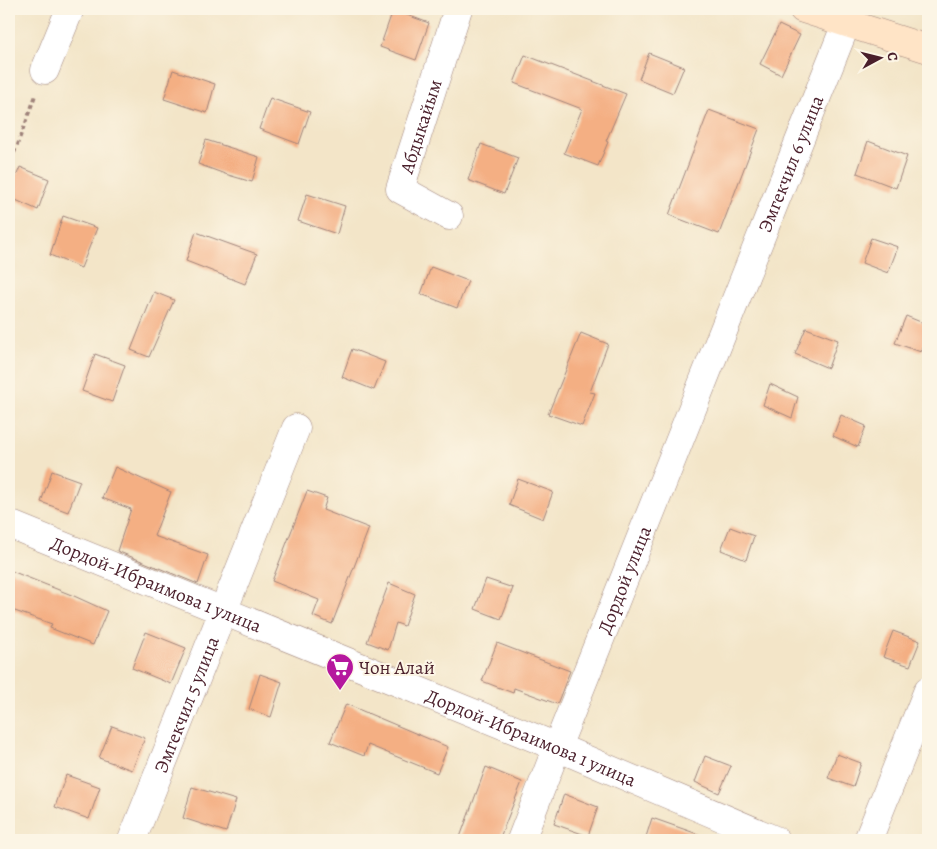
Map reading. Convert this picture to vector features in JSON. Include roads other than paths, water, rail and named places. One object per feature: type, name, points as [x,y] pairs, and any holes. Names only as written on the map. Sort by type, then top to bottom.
[{"type":"main road","points":[[803,9],[850,16],[928,49]]},
{"type":"street","points":[[46,70],[70,9]]},
{"type":"street","name":"Абдыкайым","points":[[449,216],[400,189],[458,9]]},
{"type":"street","name":"Эмгекчил 6 улица","points":[[728,321],[850,16]]},
{"type":"street","name":"Дордой улица","points":[[522,840],[728,321]]},
{"type":"street","name":"Эмгекчил 5 улица","points":[[132,840],[296,428]]},
{"type":"street","name":"Дордой-Ибраимова 1 улица","points":[[9,524],[557,748],[775,840]]},
{"type":"street","points":[[868,840],[928,690]]},
{"type":"place","name":"Чон Алай","points":[[340,691]]}]
